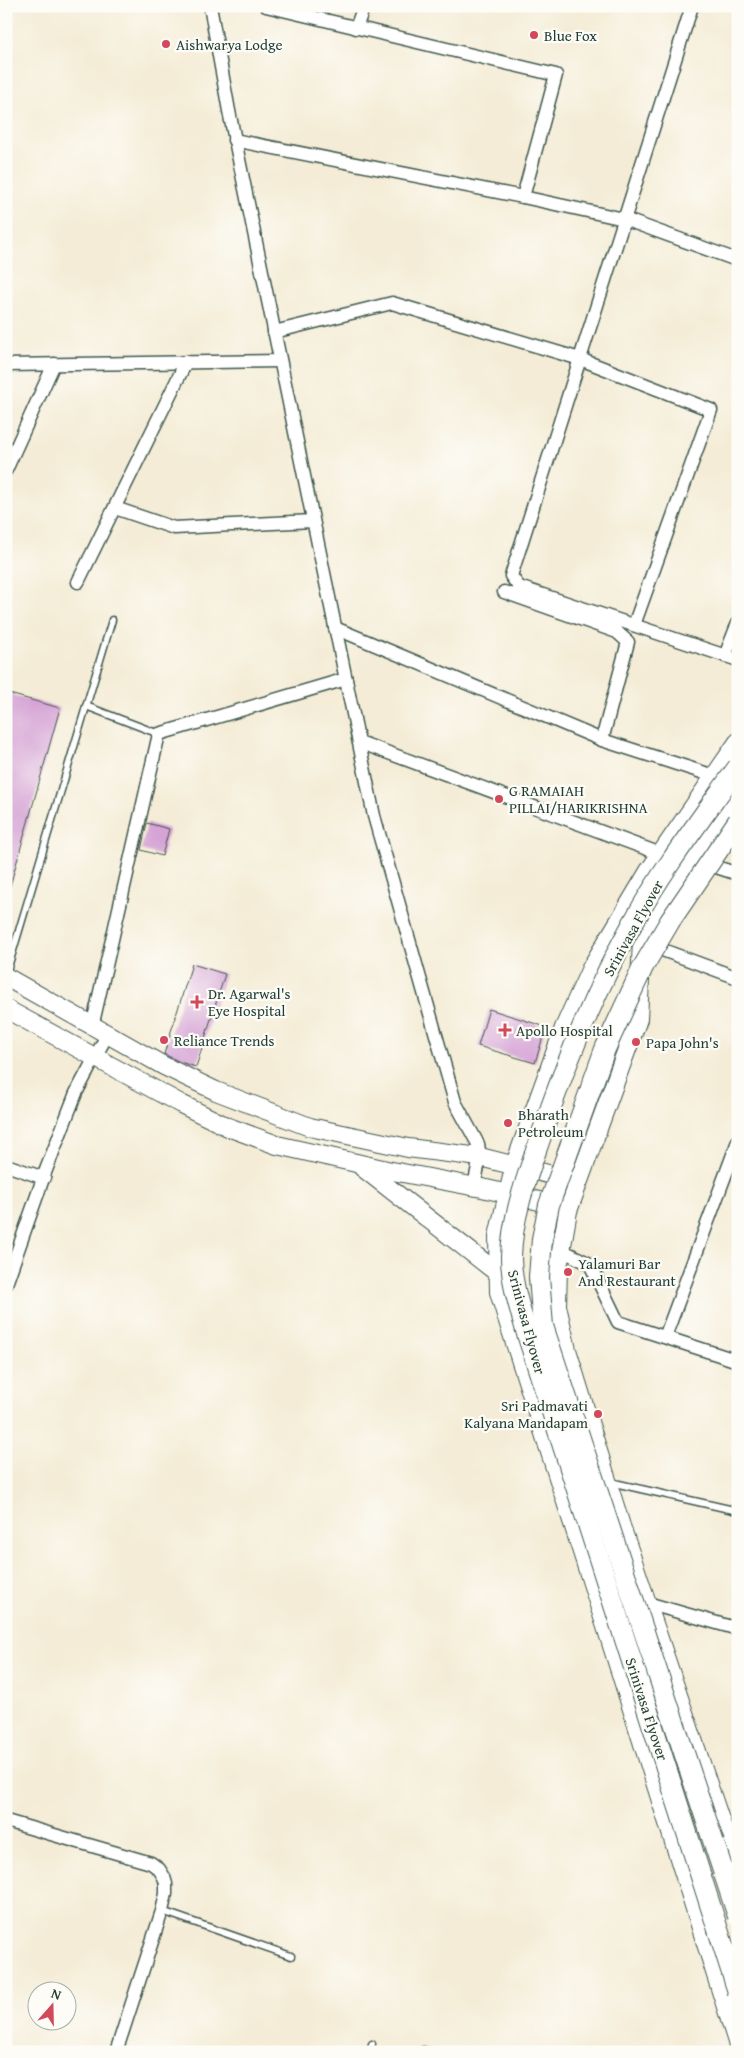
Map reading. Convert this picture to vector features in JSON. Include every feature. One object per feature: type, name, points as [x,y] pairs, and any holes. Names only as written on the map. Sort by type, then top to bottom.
[{"type":"main road","name":"Srinivasa Flyover","points":[[738,768],[657,883],[634,920],[596,997],[558,1086],[520,1200],[511,1256],[513,1282],[527,1334],[738,1992]]},
{"type":"main road","name":"Srinivasa Flyover","points":[[738,821],[670,921],[642,968],[605,1049],[549,1205],[542,1239],[539,1277],[543,1326],[738,1916]]},
{"type":"street","points":[[210,6],[234,140],[374,816],[455,1102],[478,1144],[480,1157],[474,1186]]},
{"type":"street","points":[[266,6],[556,75],[523,197]]},
{"type":"street","points":[[356,28],[364,6]]},
{"type":"street","points":[[692,6],[511,576],[519,587],[738,660]]},
{"type":"street","points":[[234,140],[523,197],[624,219],[734,259]]},
{"type":"street","points":[[274,332],[392,303],[580,359],[711,410],[634,625]]},
{"type":"street","points":[[6,365],[280,361]]},
{"type":"street","points":[[78,582],[186,362]]},
{"type":"street","points":[[6,470],[54,364]]},
{"type":"street","points":[[115,508],[174,528],[313,521]]},
{"type":"street","points":[[504,592],[617,632],[628,642],[602,740]]},
{"type":"street","points":[[725,656],[738,623]]},
{"type":"street","points":[[335,628],[602,740],[714,776]]},
{"type":"street","points":[[6,1284],[11,1255],[44,1178],[76,1093],[95,1058],[159,734],[346,679]]},
{"type":"street","points":[[359,742],[661,854]]},
{"type":"street","points":[[738,742],[661,854],[591,968],[564,1028],[515,1164],[498,1236],[500,1292],[507,1318],[738,2045]]},
{"type":"street","points":[[738,797],[654,919],[642,942],[638,1019],[569,1208],[558,1268],[557,1306],[567,1350],[608,1482],[738,1872]]},
{"type":"street","points":[[695,860],[738,874]]},
{"type":"street","points":[[642,942],[738,978]]},
{"type":"street","points":[[6,976],[164,1066],[216,1091],[310,1127],[408,1148],[480,1157],[515,1164],[578,1182]]},
{"type":"street","points":[[6,1009],[228,1127],[277,1145],[357,1164],[474,1186],[569,1208]]},
{"type":"street","points":[[664,1337],[738,1141]]},
{"type":"street","points":[[357,1164],[499,1274]]},
{"type":"street","points":[[6,1165],[44,1178]]},
{"type":"street","points":[[561,1250],[590,1264],[618,1322],[738,1361]]},
{"type":"street","points":[[647,1603],[738,1628]]},
{"type":"street","points":[[6,1821],[151,1863],[158,1869],[166,1884],[162,1911],[116,2052]]},
{"type":"lane","points":[[6,976],[112,620]]},
{"type":"lane","points":[[86,706],[159,734]]},
{"type":"lane","points":[[608,1482],[738,1511]]},
{"type":"lane","points":[[162,1911],[291,1956]]},
{"type":"lane","points":[[370,2052],[372,2044]]},
{"type":"lane","points":[[423,2050],[433,2052]]},
{"type":"building","points":[[6,693],[60,708],[10,886],[6,886]]},
{"type":"building","points":[[147,823],[169,829],[162,856],[141,850]]},
{"type":"building","points":[[192,964],[225,974],[196,1067],[164,1054]]},
{"type":"building","points":[[489,1009],[546,1027],[535,1063],[478,1046]]},
{"type":"place","name":"Blue Fox","points":[[534,35]]},
{"type":"place","name":"Aishwarya Lodge","points":[[166,44]]},
{"type":"place","name":"G RAMAIAH PILLAI/HARIKRISHNA","points":[[499,799]]},
{"type":"place","name":"Dr. Agarwal's Eye Hospital","points":[[197,1002]]},
{"type":"place","name":"Apollo Hospital","points":[[505,1030]]},
{"type":"place","name":"Reliance Trends","points":[[164,1040]]},
{"type":"place","name":"Papa John's","points":[[636,1042]]},
{"type":"place","name":"Bharath Petroleum","points":[[508,1123]]},
{"type":"place","name":"Yalamuri Bar And Restaurant","points":[[568,1272]]},
{"type":"place","name":"Sri Padmavati Kalyana Mandapam","points":[[598,1414]]}]
